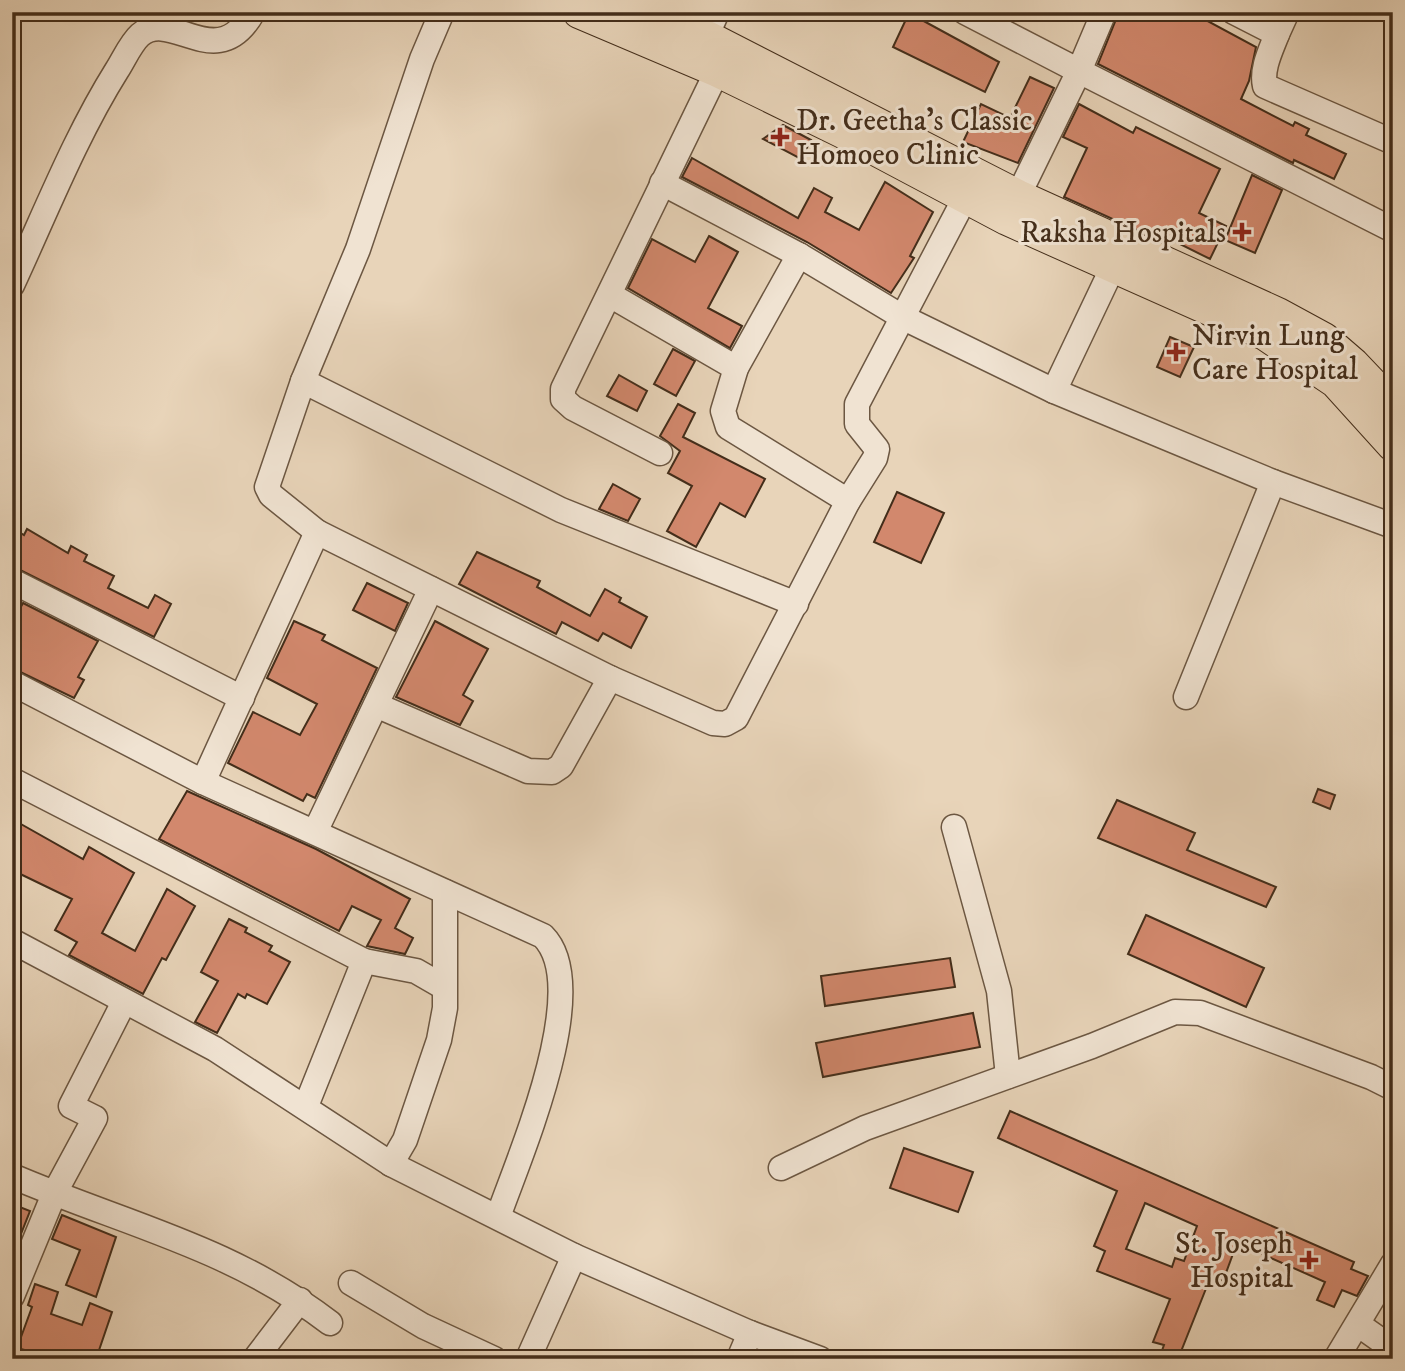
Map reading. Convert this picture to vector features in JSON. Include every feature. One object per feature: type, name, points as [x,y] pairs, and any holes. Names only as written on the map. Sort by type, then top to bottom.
[{"type":"main road","points":[[579,12],[713,46],[843,132],[965,198],[1278,314],[1324,339],[1353,364],[1393,406]]},
{"type":"main road","points":[[644,12],[1018,196],[1119,255],[1265,334],[1336,382],[1393,445]]},
{"type":"street","points":[[12,285],[100,97],[138,36],[157,28],[212,41],[226,40],[246,24],[253,12]]},
{"type":"street","points":[[442,12],[422,59],[358,249],[303,381],[267,487],[271,495],[317,532],[610,678],[713,723],[725,724],[736,718],[848,501],[875,458],[877,449],[857,424],[857,404],[965,198]]},
{"type":"street","points":[[965,12],[1393,230]]},
{"type":"street","points":[[1018,196],[1079,71],[1104,12]]},
{"type":"street","points":[[1234,12],[1282,23],[1266,64],[1263,78],[1265,86],[1393,142]]},
{"type":"street","points":[[660,453],[573,408],[563,399],[566,378],[610,295],[662,183],[713,46]]},
{"type":"street","points":[[662,183],[799,255],[904,318],[1054,391],[1273,482],[1393,526]]},
{"type":"street","points":[[799,255],[736,368],[723,411],[728,427],[848,501]]},
{"type":"street","points":[[1054,391],[1119,255]]},
{"type":"street","points":[[610,295],[736,368]]},
{"type":"street","points":[[303,381],[561,510],[796,604]]},
{"type":"street","points":[[1186,697],[1273,482]]},
{"type":"street","points":[[203,782],[317,532]]},
{"type":"street","points":[[12,582],[242,698]]},
{"type":"street","points":[[315,832],[431,589]]},
{"type":"street","points":[[376,705],[528,771],[552,772],[561,766],[610,678]]},
{"type":"street","points":[[12,683],[203,782],[543,936],[554,946],[557,959],[559,1021],[554,1058],[498,1217]]},
{"type":"street","points":[[12,780],[364,961],[416,971],[442,986]]},
{"type":"street","points":[[954,827],[999,991],[1008,1076]]},
{"type":"street","points":[[391,1164],[405,1140],[439,1040],[444,1008],[442,986],[445,892]]},
{"type":"street","points":[[12,941],[215,1049],[391,1164],[574,1256],[750,1333],[820,1359]]},
{"type":"street","points":[[306,1106],[364,961]]},
{"type":"street","points":[[12,1296],[54,1194],[95,1118],[71,1105],[124,1002]]},
{"type":"street","points":[[781,1168],[864,1128],[1185,1011],[1200,1013],[1371,1077],[1393,1088]]},
{"type":"street","points":[[12,1176],[209,1251],[300,1300],[330,1323]]},
{"type":"street","points":[[528,1359],[574,1256]]},
{"type":"street","points":[[1336,1359],[1359,1325],[1393,1264]]},
{"type":"street","points":[[351,1283],[423,1326],[494,1359]]},
{"type":"street","points":[[255,1359],[300,1300]]},
{"type":"street","points":[[1359,1325],[1393,1349]]},
{"type":"street","points":[[739,1359],[750,1333]]},
{"type":"building","points":[[1119,12],[1191,12],[1256,47],[1249,81],[1241,99],[1293,126],[1295,122],[1309,129],[1306,135],[1346,154],[1334,179],[1294,160],[1293,163],[1098,64]]},
{"type":"building","points":[[909,13],[999,62],[985,92],[893,47]]},
{"type":"building","points":[[1030,77],[1054,88],[1018,163],[963,142],[981,104],[1010,118]]},
{"type":"building","points":[[1079,104],[1133,133],[1136,127],[1220,169],[1199,213],[1226,226],[1210,259],[1152,230],[1150,236],[1064,197],[1087,148],[1063,137]]},
{"type":"building","points":[[783,125],[811,140],[801,159],[763,139]]},
{"type":"building","points":[[692,158],[798,218],[814,188],[832,198],[825,212],[859,230],[885,182],[933,212],[910,256],[914,258],[891,293],[807,242],[682,177]]},
{"type":"building","points":[[1252,175],[1282,190],[1255,253],[1225,240]]},
{"type":"building","points":[[709,236],[738,252],[708,308],[742,326],[730,348],[628,288],[652,239],[695,262]]},
{"type":"building","points":[[1170,337],[1194,347],[1180,377],[1157,367]]},
{"type":"building","points":[[673,349],[695,361],[676,396],[654,384]]},
{"type":"building","points":[[619,375],[647,391],[637,411],[607,396]]},
{"type":"building","points":[[678,404],[695,413],[683,437],[765,479],[745,517],[720,503],[696,547],[667,531],[692,486],[668,473],[680,451],[660,436]]},
{"type":"building","points":[[613,484],[640,499],[628,521],[599,509]]},
{"type":"building","points":[[897,492],[944,513],[921,563],[874,542]]},
{"type":"building","points":[[12,528],[24,535],[27,529],[68,553],[71,546],[87,555],[84,561],[114,576],[108,588],[148,608],[155,595],[171,604],[154,637],[12,566]]},
{"type":"building","points":[[477,552],[540,581],[537,587],[590,616],[605,589],[621,598],[619,602],[647,617],[631,648],[603,633],[598,641],[562,622],[556,634],[459,584]]},
{"type":"building","points":[[367,583],[408,603],[395,631],[353,610]]},
{"type":"building","points":[[23,603],[98,641],[78,677],[84,680],[74,698],[12,668],[12,623]]},
{"type":"building","points":[[294,621],[325,635],[322,640],[377,668],[315,798],[307,794],[303,801],[228,763],[253,712],[300,735],[317,704],[267,678]]},
{"type":"building","points":[[435,621],[488,649],[463,695],[473,701],[460,725],[396,697]]},
{"type":"building","points":[[1318,789],[1335,795],[1330,809],[1313,802]]},
{"type":"building","points":[[187,791],[316,849],[410,899],[395,928],[413,938],[405,954],[367,946],[381,920],[352,906],[339,931],[159,839]]},
{"type":"building","points":[[1117,800],[1195,833],[1187,850],[1276,887],[1266,907],[1098,838]]},
{"type":"building","points":[[12,819],[83,859],[89,847],[134,873],[102,933],[135,951],[167,889],[195,906],[166,960],[162,958],[143,994],[69,955],[77,942],[55,930],[72,899],[12,870]]},
{"type":"building","points":[[1146,915],[1264,968],[1246,1007],[1128,954]]},
{"type":"building","points":[[229,919],[247,928],[245,932],[272,946],[269,951],[290,962],[267,1004],[247,994],[245,998],[238,994],[217,1033],[195,1022],[218,981],[201,972]]},
{"type":"building","points":[[950,958],[955,987],[825,1006],[821,976]]},
{"type":"building","points":[[973,1013],[980,1047],[823,1077],[816,1043]]},
{"type":"building","points":[[1010,1111],[1354,1262],[1351,1269],[1368,1276],[1357,1296],[1342,1290],[1334,1307],[1317,1300],[1325,1282],[1237,1243],[1223,1281],[1211,1276],[1178,1359],[1159,1359],[1164,1345],[1153,1342],[1170,1299],[1097,1271],[1105,1251],[1094,1246],[1117,1191],[998,1138]],"holes":[[[1145,1203],[1197,1226],[1184,1261],[1175,1258],[1172,1267],[1126,1249]]]},
{"type":"building","points":[[904,1148],[973,1172],[958,1212],[890,1188]]},
{"type":"building","points":[[12,1204],[30,1211],[13,1254],[12,1254]]},
{"type":"building","points":[[62,1215],[116,1237],[96,1297],[66,1285],[80,1250],[52,1239]]},
{"type":"building","points":[[35,1284],[58,1292],[51,1314],[82,1325],[90,1303],[112,1312],[96,1359],[59,1359],[17,1348],[32,1307],[28,1305]]},
{"type":"place","name":"Dr. Geetha's Classic Homoeo Clinic","points":[[780,137]]},
{"type":"place","name":"Raksha Hospitals","points":[[1242,232]]},
{"type":"place","name":"Nirvin Lung Care Hospital","points":[[1176,352]]},
{"type":"place","name":"St. Joseph Hospital","points":[[1309,1260]]}]
